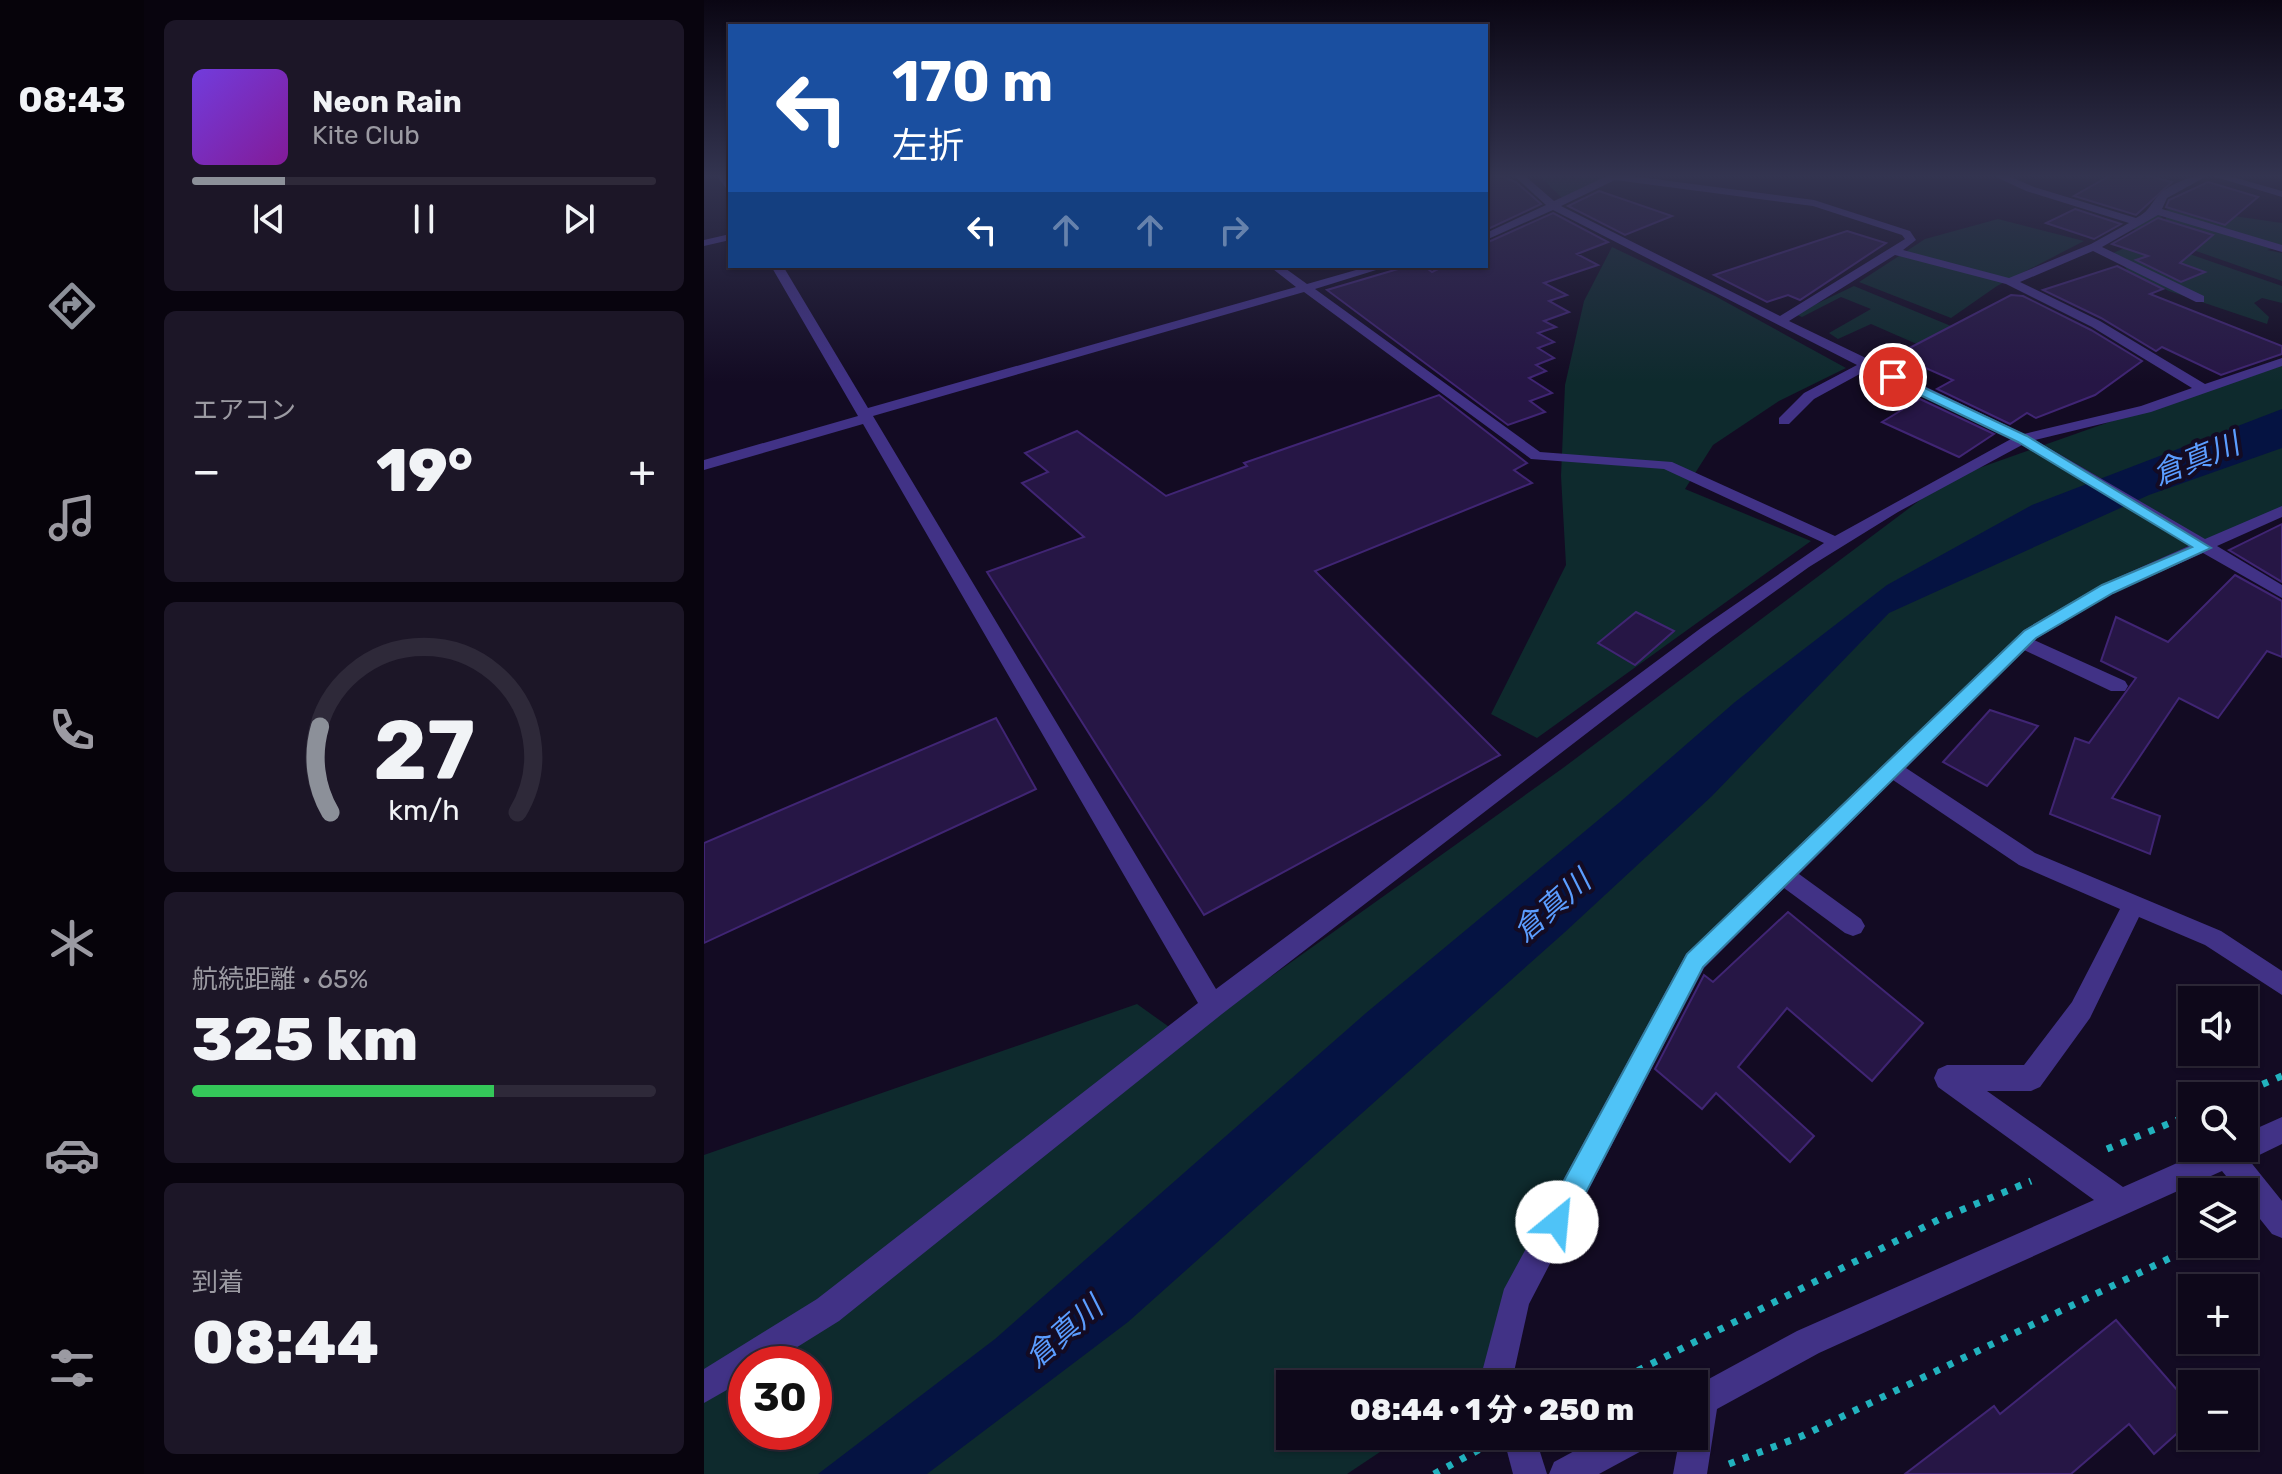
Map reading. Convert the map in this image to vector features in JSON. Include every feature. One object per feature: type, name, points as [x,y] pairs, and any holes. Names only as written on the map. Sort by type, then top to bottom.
[{"type":"street","points":[[1628,244],[1867,365],[2022,439],[2282,592]]},
{"type":"street","points":[[1780,321],[1905,244]]},
{"type":"street","points":[[2010,282],[2100,244]]},
{"type":"street","points":[[2094,247],[2200,299]]},
{"type":"street","points":[[1894,251],[2010,282],[2096,324],[2203,389]]},
{"type":"street","points":[[778,268],[1213,1006]]},
{"type":"street","points":[[1278,268],[1536,456],[1667,465],[1836,543]]},
{"type":"street","points":[[704,465],[1376,268]]},
{"type":"street","points":[[704,1387],[828,1310],[1213,1006],[1707,632],[1836,543],[2022,439],[2146,409],[2282,362]]},
{"type":"street","points":[[1784,421],[1809,396],[1867,365]]},
{"type":"street","points":[[1498,1370],[1515,1300],[1695,961],[2022,642],[2107,589],[2194,542],[2282,511]]},
{"type":"street","points":[[2022,642],[2118,686]]},
{"type":"street","points":[[1891,768],[2027,859],[2213,938],[2282,984]]},
{"type":"street","points":[[1782,874],[1853,926]]},
{"type":"street","points":[[2122,1203],[1947,1078],[2031,1078],[2081,1010],[2134,904]]},
{"type":"street","points":[[2258,1141],[2282,1130]]},
{"type":"street","points":[[1708,1397],[1808,1342],[2212,1162]]},
{"type":"street","points":[[2245,1162],[2282,1224]]},
{"type":"street","points":[[1514,1450],[1530,1474]]},
{"type":"street","points":[[1566,1474],[1610,1450]]},
{"type":"street","points":[[1702,1450],[1704,1471]]},
{"type":"path","points":[[2258,1086],[2282,1076]]},
{"type":"path","points":[[1639,1370],[1942,1218],[2178,1120]]},
{"type":"path","points":[[1704,1471],[1802,1436],[2178,1254]]},
{"type":"path","points":[[1434,1474],[1484,1450]]},
{"type":"green space","points":[[1918,244],[2079,244],[1997,286],[1951,318],[1859,282]]},
{"type":"green space","points":[[2135,244],[2160,244],[2282,286],[2282,303],[2262,298],[2254,303],[2269,317],[2267,324],[2169,291],[2130,273],[2113,253]]},
{"type":"green space","points":[[2175,244],[2282,244],[2267,250],[2282,253],[2282,281]]},
{"type":"green space","points":[[1612,247],[1715,296],[1846,368],[1779,401],[1713,445],[1685,489],[1811,541],[1537,738],[1491,714],[1566,565],[1561,476],[1565,385],[1584,301]]},
{"type":"green space","points":[[1854,286],[1951,326],[1933,336],[1959,350],[1918,375],[1902,368],[1935,352],[1871,324],[1838,339],[1829,333],[1871,309],[1841,297],[1802,317],[1795,314]]},
{"type":"green space","points":[[2282,361],[2282,509],[2107,589],[2030,634],[1695,961],[1501,1358],[1489,1370],[1276,1370],[1276,1450],[1383,1450],[1347,1474],[704,1474],[704,1155],[1137,1004],[1179,1034],[1084,1110],[1563,768],[1948,479]]},
{"type":"water","name":"倉真川","points":[[2282,409],[2282,448],[2149,495],[1889,613],[1712,796],[1565,932],[1128,1322],[927,1474],[818,1474],[995,1339],[1366,1013],[1735,702],[1887,585],[2032,505]]},
{"type":"building","points":[[1488,244],[1603,244],[1577,254],[1598,265],[1544,283],[1567,295],[1549,301],[1569,312],[1544,321],[1556,327],[1538,333],[1554,342],[1538,348],[1554,358],[1536,365],[1546,371],[1529,378],[1552,393],[1530,401],[1545,412],[1508,425],[1327,290],[1401,268],[1427,268],[1432,272],[1440,268],[1488,268]]},
{"type":"building","points":[[1808,244],[1885,244],[1800,300],[1788,295],[1767,302],[1714,275]]},
{"type":"building","points":[[2112,244],[2203,244],[2180,263],[2205,272],[2181,282],[2136,260],[2148,256]]},
{"type":"building","points":[[2117,266],[2163,289],[2150,294],[2282,346],[2282,354],[2221,375],[2162,347],[2156,351],[2101,318],[2043,290]]},
{"type":"building","points":[[2011,295],[2023,296],[2091,330],[2142,361],[2095,395],[2036,418],[2027,413],[2010,424],[1937,389],[1953,380],[1896,355]]},
{"type":"building","points":[[1439,395],[1527,463],[1514,470],[1532,483],[1315,571],[1500,755],[1204,915],[987,572],[1084,537],[1022,483],[1048,472],[1025,453],[1077,431],[1166,496],[1247,466],[1244,463]]},
{"type":"building","points":[[1920,399],[1994,434],[1959,457],[1882,422]]},
{"type":"building","points":[[2282,524],[2282,582],[2229,550]]},
{"type":"building","points":[[2235,575],[2282,601],[2282,657],[2267,651],[2218,718],[2179,698],[2112,798],[2160,816],[2150,854],[2050,814],[2075,738],[2089,743],[2136,678],[2101,661],[2116,617],[2168,642]]},
{"type":"building","points":[[1636,612],[1674,631],[1635,665],[1598,643]]},
{"type":"building","points":[[1990,710],[2038,726],[1987,786],[1943,762]]},
{"type":"building","points":[[996,718],[1036,789],[704,943],[704,843]]},
{"type":"building","points":[[1788,912],[1923,1023],[1872,1081],[1787,1008],[1738,1067],[1814,1136],[1790,1162],[1716,1093],[1702,1109],[1655,1069],[1704,975],[1713,982]]},
{"type":"building","points":[[2116,1320],[2178,1391],[2178,1433],[2154,1454],[2129,1424],[2071,1474],[1905,1474],[1994,1406],[2000,1414]]},
{"type":"route","points":[[1557,1222],[1695,961],[2030,634],[2107,589],[2204,548],[2022,439],[1893,377]]}]
